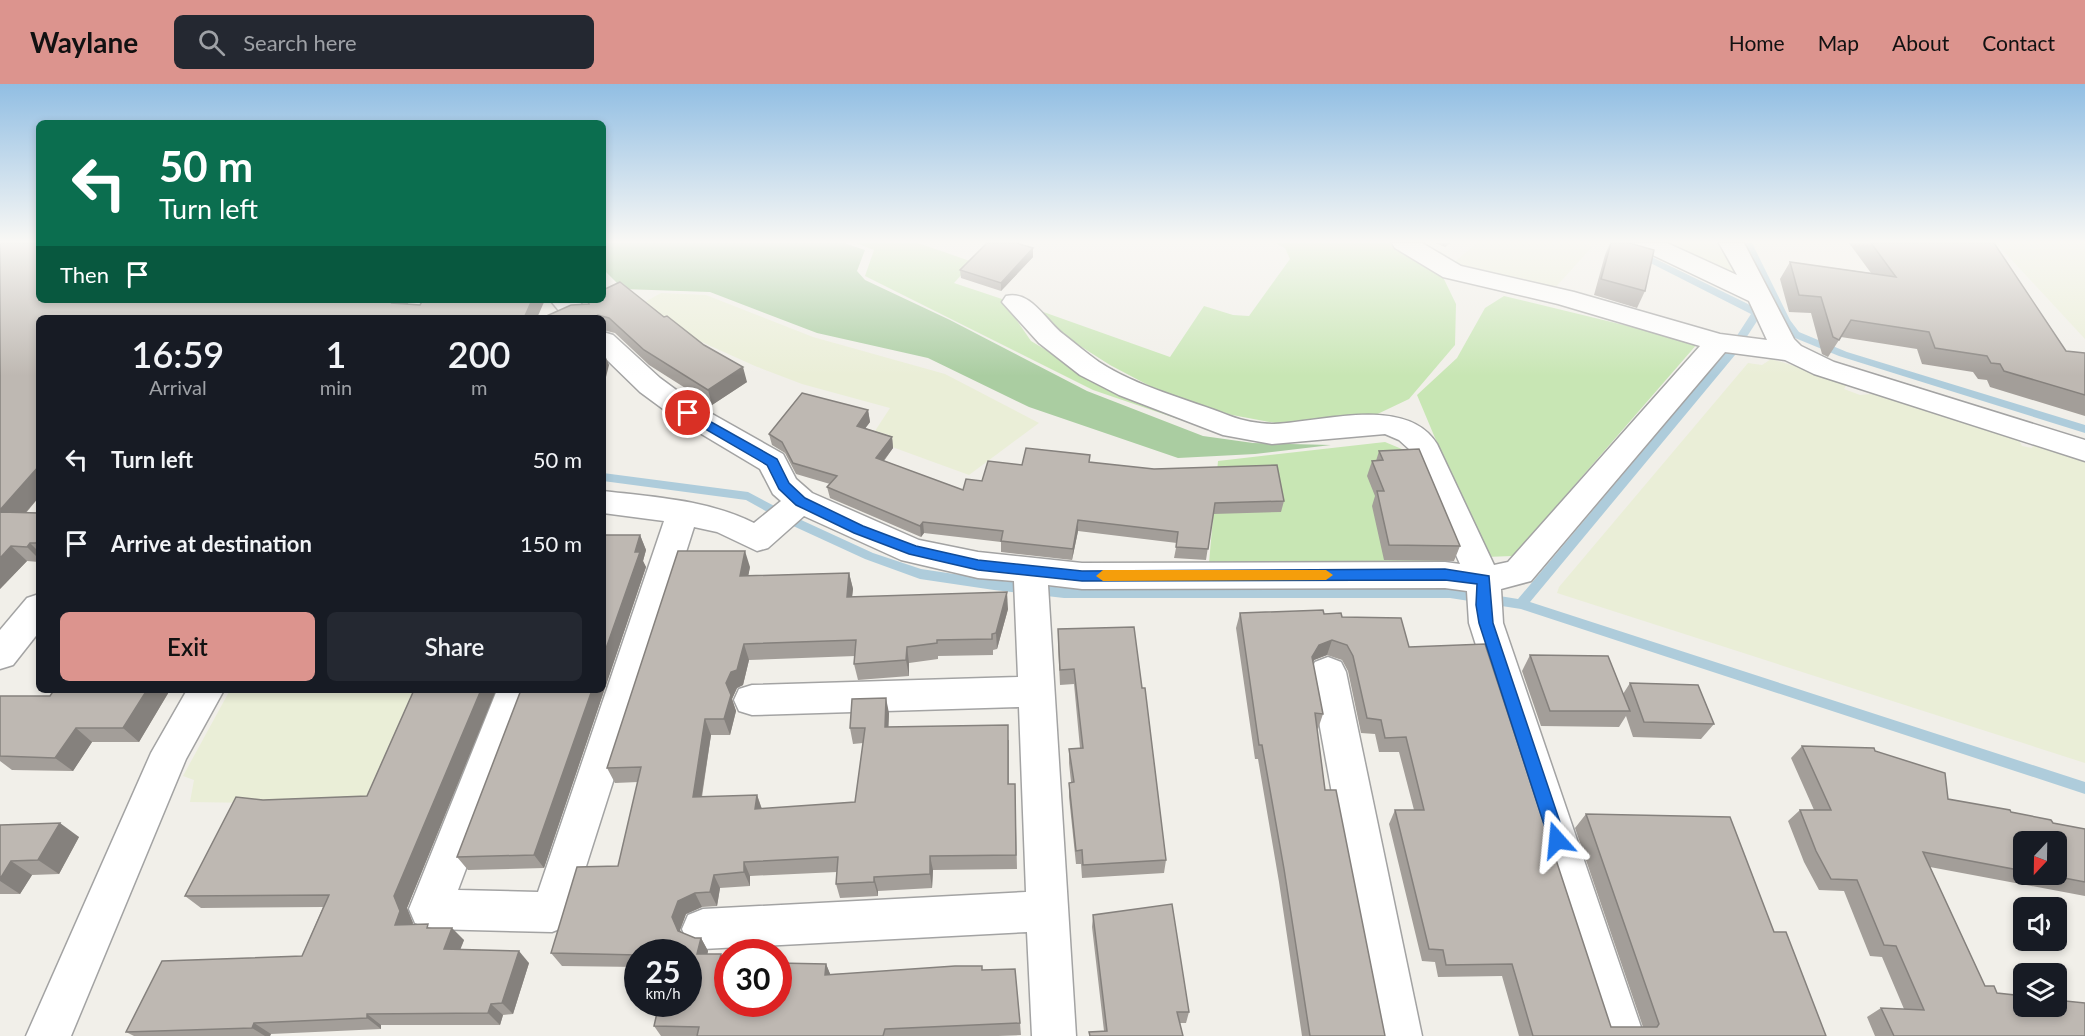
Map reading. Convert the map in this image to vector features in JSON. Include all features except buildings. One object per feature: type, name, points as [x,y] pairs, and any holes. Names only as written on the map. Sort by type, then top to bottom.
[{"type":"street","points":[[1519,287],[1733,345],[1791,352],[1824,368],[2085,451]]},
{"type":"street","points":[[1724,287],[1766,312]]},
{"type":"street","points":[[1754,287],[1779,339],[1791,352]]},
{"type":"street","points":[[1015,302],[1049,337],[1090,369],[1129,388],[1233,428],[1272,434],[1371,423],[1385,424],[1407,431],[1422,444],[1484,592],[1490,634],[1622,1036]]},
{"type":"street","points":[[566,303],[577,315]]},
{"type":"street","points":[[606,344],[650,385],[688,413],[772,462],[784,486],[789,512]]},
{"type":"street","points":[[1484,592],[1519,572],[1733,345]]},
{"type":"street","points":[[606,502],[683,512],[726,524],[758,539],[789,512]]},
{"type":"street","points":[[514,693],[429,909],[552,912],[683,512]]},
{"type":"street","points":[[789,512],[859,530],[913,551],[978,565],[1031,584],[1082,576],[1445,575],[1484,592]]},
{"type":"street","points":[[1031,584],[1054,1036]]},
{"type":"street","points":[[0,655],[36,611]]},
{"type":"street","points":[[1328,672],[1399,1036]]},
{"type":"street","points":[[752,700],[1036,691]]},
{"type":"street","points":[[48,1036],[170,753],[204,693]]},
{"type":"street","points":[[703,929],[1047,911]]},
{"type":"green space","points":[[621,287],[881,287],[950,320],[1087,391],[1203,436],[1253,443],[1331,445],[1255,454],[1178,458],[1029,407],[928,358],[817,333],[710,292]]},
{"type":"green space","points":[[888,287],[967,287],[1002,299],[1031,341],[1127,399],[1216,432],[1093,390]]},
{"type":"green space","points":[[1270,287],[1448,287],[1456,304],[1455,345],[1409,399],[1367,419],[1291,426],[1227,414],[1165,394],[1110,365],[1066,337],[1035,309],[1170,357],[1204,306],[1233,315],[1249,316]]},
{"type":"green space","points":[[2037,287],[2085,287],[2085,339]]},
{"type":"green space","points":[[661,293],[706,295],[813,337],[945,374],[1039,423],[969,475],[884,444],[889,435],[875,431],[890,408],[802,384],[755,366],[695,339],[644,309],[645,302]]},
{"type":"green space","points":[[1504,296],[1698,343],[1513,556],[1485,557],[1417,395],[1457,358],[1485,308]]},
{"type":"green space","points":[[1771,359],[1848,382],[1844,389],[1860,395],[1882,393],[2019,440],[2022,446],[2032,448],[2034,442],[2085,460],[2085,763],[1557,593],[1559,587],[1748,363],[1762,365]]},
{"type":"green space","points":[[1385,442],[1409,452],[1447,561],[1209,563],[1218,461]]},
{"type":"green space","points":[[228,693],[425,693],[376,805],[190,802],[194,780],[183,776]]},
{"type":"waterway","points":[[1707,287],[1799,336],[1843,354],[2085,429]]},
{"type":"waterway","points":[[1769,287],[1786,321],[1794,331]]},
{"type":"waterway","points":[[1521,604],[1731,353],[1756,314]]},
{"type":"waterway","points":[[606,477],[748,496],[795,522],[869,556],[920,574],[994,585],[1064,593],[1450,593],[1521,604]]},
{"type":"waterway","points":[[1521,604],[2085,788]]},
{"type":"slow traffic","points":[[1103,576],[1326,575]]},
{"type":"route","points":[[688,413],[772,462],[784,486],[801,501],[859,530],[913,551],[978,565],[1082,576],[1445,575],[1484,580],[1483,605],[1486,623],[1557,840]]}]
